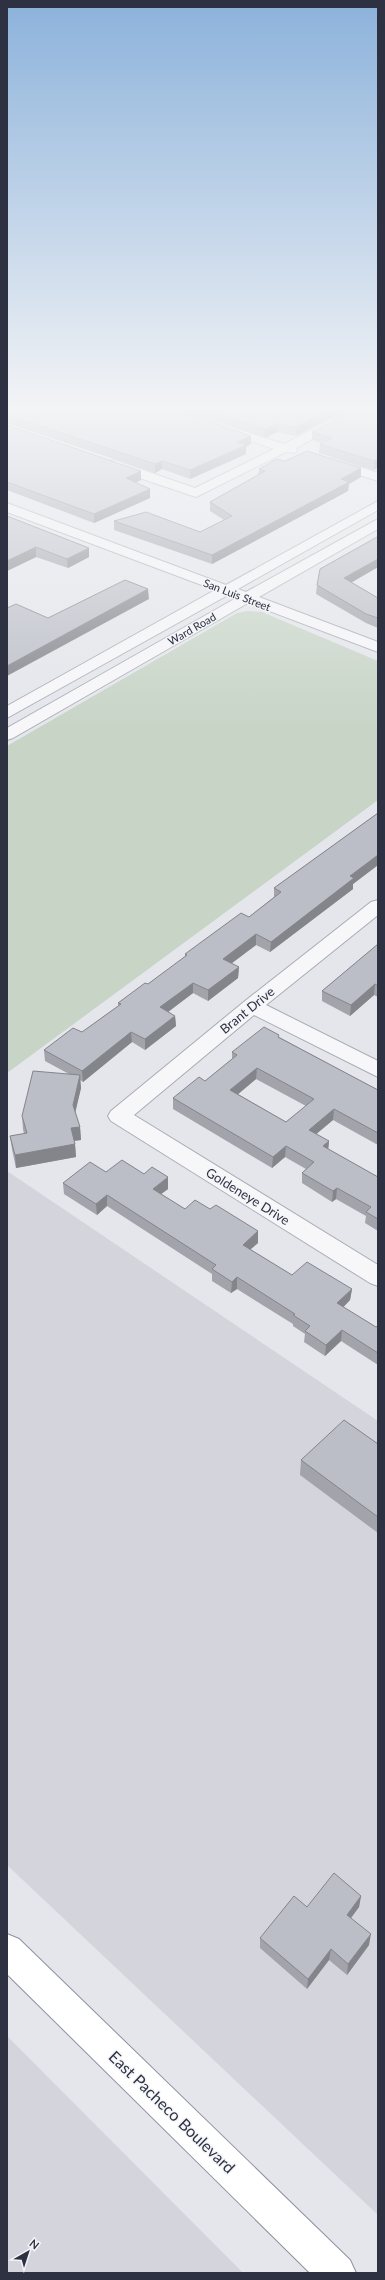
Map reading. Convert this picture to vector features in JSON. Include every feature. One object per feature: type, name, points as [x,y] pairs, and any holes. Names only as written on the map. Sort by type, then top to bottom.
[{"type":"highway","name":"East Pacheco Boulevard","points":[[7,1950],[337,2273]]},
{"type":"street","name":"San Luis Street","points":[[32,516],[226,591],[378,647]]},
{"type":"street","name":"Ward Road","points":[[7,712],[358,516]]},
{"type":"street","name":"Ward Road","points":[[7,735],[378,523]]},
{"type":"street","name":"Brant Drive","points":[[119,1116],[252,1006],[378,906]]},
{"type":"street","points":[[252,1006],[378,1070]]},
{"type":"street","name":"Goldeneye Drive","points":[[119,1116],[378,1277]]},
{"type":"shaded area","points":[[7,1171],[378,1421],[378,2215],[7,1865]]},
{"type":"shaded area","points":[[7,2036],[243,2273],[7,2273]]},
{"type":"green space","points":[[247,611],[262,612],[378,661],[378,800],[7,1073],[7,746],[237,613]]},
{"type":"building","points":[[7,516],[89,548],[67,559],[36,547],[7,561]]},
{"type":"building","points":[[130,516],[158,516],[200,532],[231,516],[284,516],[212,555],[114,521]]},
{"type":"building","points":[[377,537],[378,559],[344,578],[378,598],[378,618],[366,614],[317,585],[320,569]]},
{"type":"building","points":[[125,580],[148,589],[7,666],[7,608],[16,604],[48,618]]},
{"type":"building","points":[[378,813],[378,855],[350,876],[354,878],[271,942],[256,934],[223,959],[239,967],[208,990],[193,983],[160,1007],[175,1016],[145,1039],[131,1032],[82,1071],[44,1050],[73,1028],[82,1032],[121,1004],[118,1003],[145,983],[148,984],[187,955],[185,954],[241,913],[249,917],[281,892],[274,888]]},
{"type":"building","points":[[378,944],[378,986],[375,984],[351,1005],[322,991]]},
{"type":"building","points":[[264,1027],[279,1035],[278,1037],[378,1090],[378,1133],[334,1109],[309,1130],[329,1141],[323,1146],[378,1177],[378,1219],[366,1212],[371,1207],[337,1188],[333,1191],[302,1173],[314,1162],[286,1146],[273,1157],[173,1098],[199,1077],[205,1081],[237,1055],[232,1052]],"holes":[[[257,1068],[314,1099],[286,1122],[230,1090]]]},
{"type":"building","points":[[33,1071],[80,1075],[73,1105],[80,1127],[71,1128],[75,1144],[15,1155],[10,1136],[27,1133],[22,1116]]},
{"type":"building","points":[[122,1160],[144,1174],[152,1167],[168,1177],[153,1189],[185,1209],[195,1200],[210,1209],[216,1205],[258,1231],[243,1245],[292,1275],[307,1262],[352,1289],[337,1303],[376,1327],[378,1326],[378,1353],[342,1330],[326,1345],[305,1331],[310,1326],[293,1315],[295,1314],[237,1277],[232,1282],[212,1269],[216,1265],[107,1195],[96,1204],[63,1183],[90,1162],[106,1172]]},
{"type":"building","points":[[344,1420],[378,1444],[378,1517],[301,1460]]},
{"type":"building","points":[[334,1873],[361,1896],[347,1915],[371,1934],[348,1964],[331,1949],[308,1979],[260,1938],[294,1896],[307,1907]]}]
